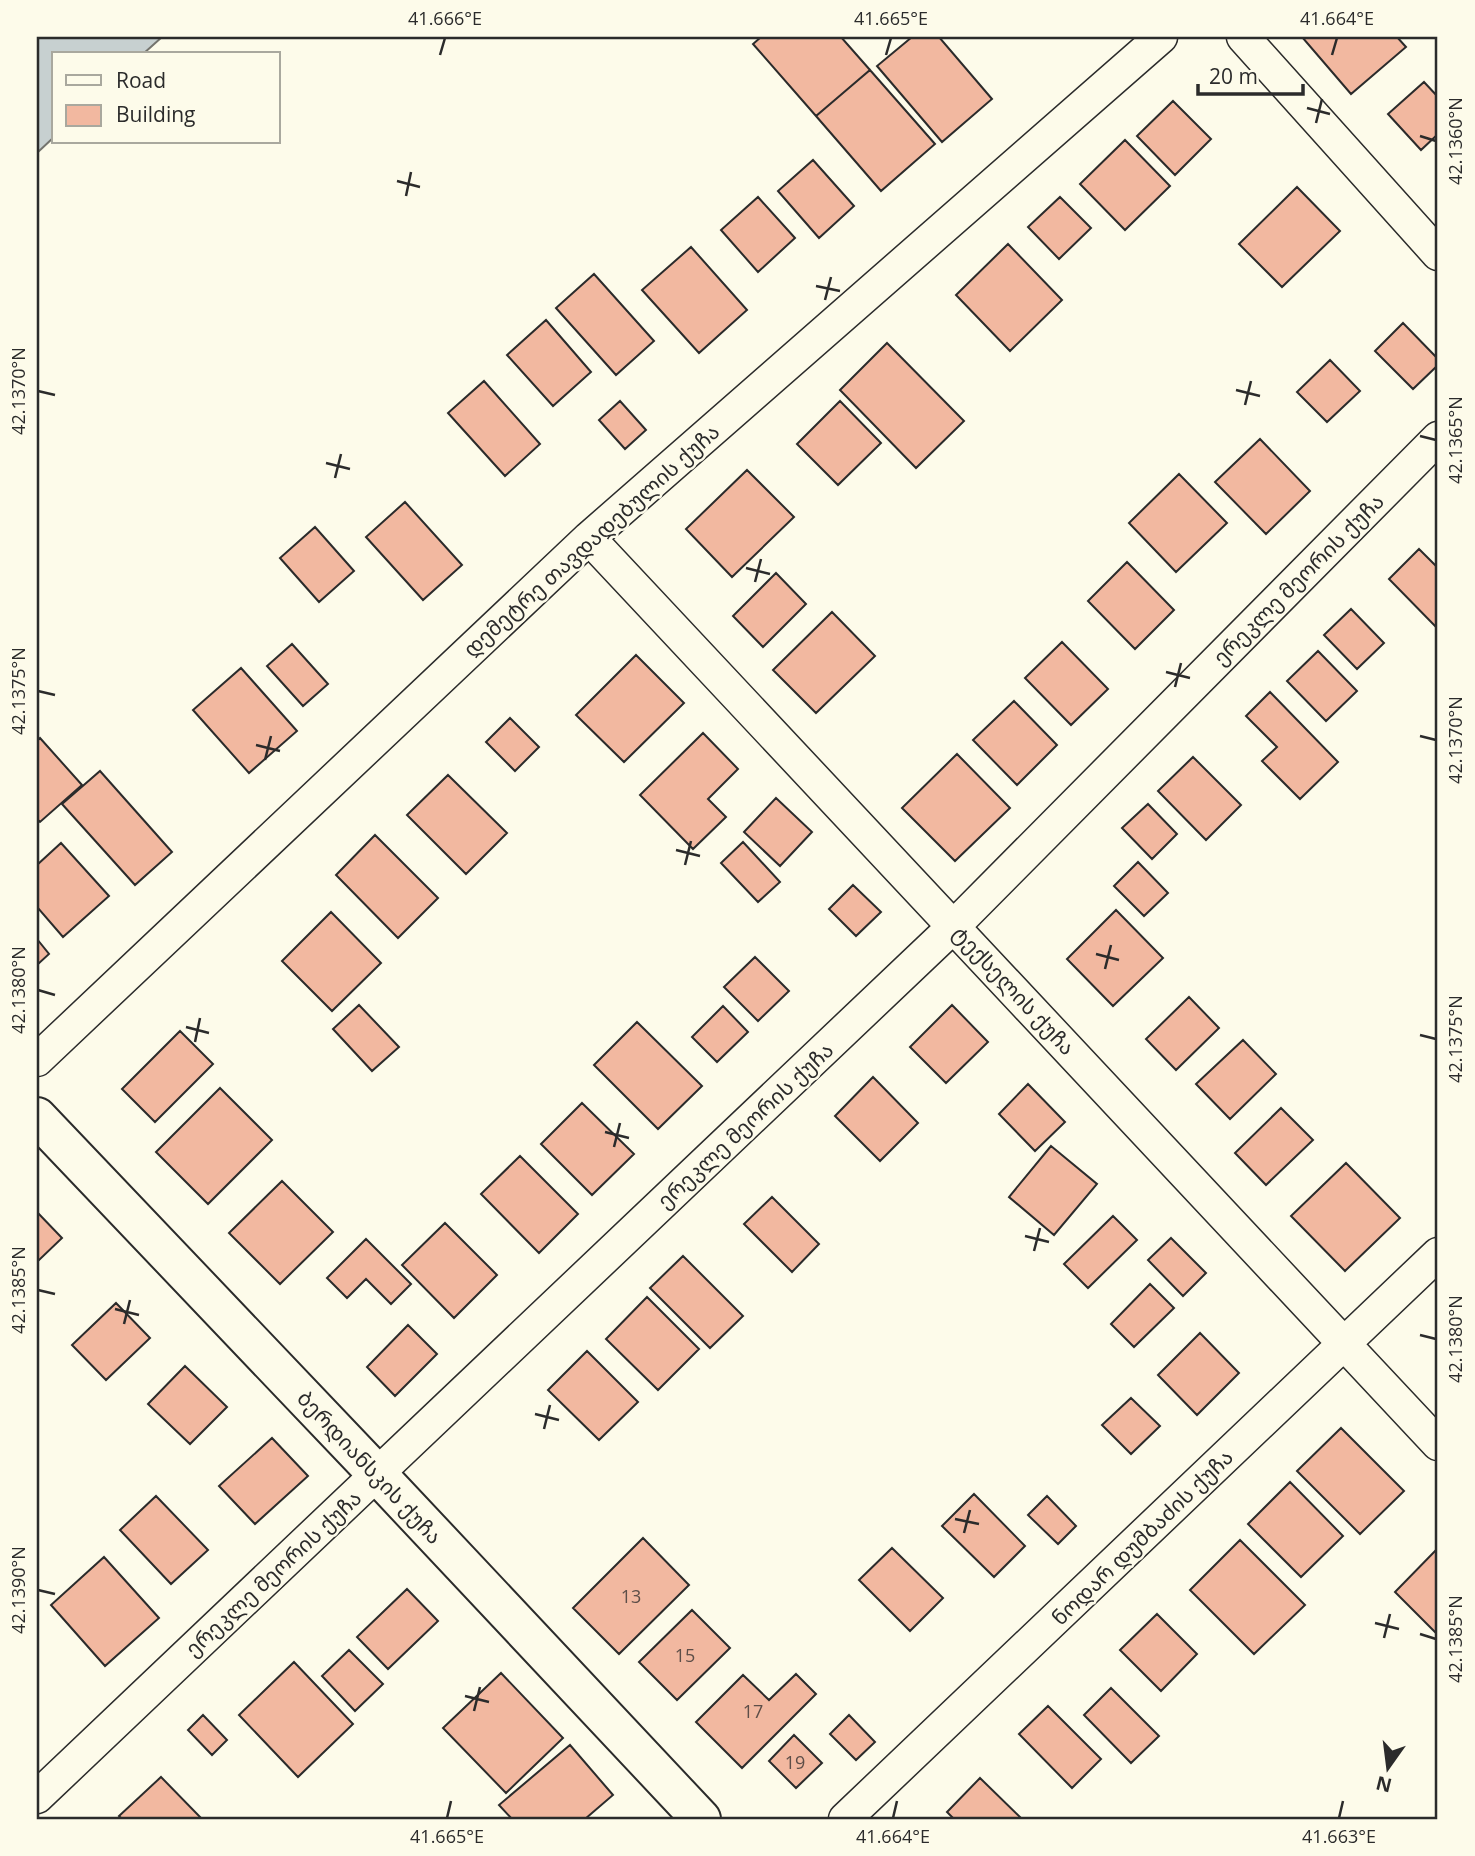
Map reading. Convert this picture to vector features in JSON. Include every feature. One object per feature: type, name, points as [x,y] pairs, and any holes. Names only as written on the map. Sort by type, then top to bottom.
[{"type":"street","name":"დემეტრე თავდადებულის ქუჩა","points":[[37,1060],[589,538],[1161,37]]},
{"type":"street","points":[[1243,37],[1438,254]]},
{"type":"street","name":"ერეკლე მეორის ქუჩა","points":[[37,1797],[954,926],[1438,438]]},
{"type":"street","name":"ტექსელის ქუჩა","points":[[589,538],[1438,1444]]},
{"type":"street","name":"ბერდიანსკის ქუჩა","points":[[37,1117],[701,1819]]},
{"type":"street","name":"ნოდარ დუმბაძის ქუჩა","points":[[845,1819],[1438,1254]]},
{"type":"shaded area","points":[[37,37],[162,37],[145,52],[52,52],[52,139],[37,153]]},
{"type":"building","points":[[761,37],[841,37],[870,70],[816,116],[753,44]]},
{"type":"building","points":[[912,37],[939,37],[992,99],[942,142],[877,66]]},
{"type":"building","points":[[1302,37],[1397,37],[1406,47],[1351,94]]},
{"type":"building","points":[[870,70],[935,144],[881,191],[816,116]]},
{"type":"building","points":[[1424,82],[1438,97],[1438,134],[1421,150],[1388,114]]},
{"type":"building","points":[[1173,101],[1211,139],[1175,175],[1137,136]]},
{"type":"building","points":[[1125,140],[1170,186],[1125,230],[1080,184]]},
{"type":"building","points":[[813,160],[854,206],[819,238],[778,191]]},
{"type":"building","points":[[1297,187],[1340,231],[1282,287],[1239,244]]},
{"type":"building","points":[[758,197],[795,238],[758,272],[721,230]]},
{"type":"building","points":[[1060,197],[1091,228],[1059,259],[1028,227]]},
{"type":"building","points":[[1008,244],[1062,300],[1010,351],[956,295]]},
{"type":"building","points":[[691,247],[747,310],[699,353],[642,290]]},
{"type":"building","points":[[594,274],[654,341],[616,375],[556,308]]},
{"type":"building","points":[[546,320],[591,372],[553,406],[507,355]]},
{"type":"building","points":[[1403,323],[1438,359],[1438,365],[1413,389],[1375,351]]},
{"type":"building","points":[[887,343],[964,421],[916,468],[840,390]]},
{"type":"building","points":[[1330,360],[1360,391],[1327,422],[1297,392]]},
{"type":"building","points":[[484,381],[540,444],[505,476],[448,413]]},
{"type":"building","points":[[620,401],[646,430],[625,449],[599,420]]},
{"type":"building","points":[[840,401],[881,443],[838,485],[797,444]]},
{"type":"building","points":[[1260,439],[1310,491],[1266,534],[1215,482]]},
{"type":"building","points":[[747,470],[794,517],[732,577],[686,529]]},
{"type":"building","points":[[1179,474],[1227,523],[1176,572],[1129,523]]},
{"type":"building","points":[[405,502],[462,565],[423,600],[366,537]]},
{"type":"building","points":[[315,527],[354,571],[319,602],[280,558]]},
{"type":"building","points":[[1419,549],[1438,568],[1438,629],[1389,579]]},
{"type":"building","points":[[1127,562],[1174,610],[1135,649],[1088,601]]},
{"type":"building","points":[[776,573],[806,604],[763,647],[733,616]]},
{"type":"building","points":[[1351,609],[1384,643],[1357,669],[1324,635]]},
{"type":"building","points":[[832,612],[875,656],[816,713],[773,670]]},
{"type":"building","points":[[1062,642],[1108,689],[1071,725],[1025,678]]},
{"type":"building","points":[[292,644],[328,684],[303,706],[267,666]]},
{"type":"building","points":[[1318,651],[1357,691],[1326,721],[1287,681]]},
{"type":"building","points":[[636,655],[684,703],[624,762],[576,715]]},
{"type":"building","points":[[241,668],[297,731],[249,773],[193,710]]},
{"type":"building","points":[[1270,692],[1338,762],[1300,799],[1262,761],[1277,747],[1246,716]]},
{"type":"building","points":[[1014,701],[1057,745],[1017,785],[973,740]]},
{"type":"building","points":[[510,718],[539,747],[515,771],[486,742]]},
{"type":"building","points":[[703,733],[738,769],[708,799],[726,817],[693,849],[640,795]]},
{"type":"building","points":[[40,738],[82,785],[40,822],[37,819],[37,741]]},
{"type":"building","points":[[957,754],[1010,808],[955,861],[902,808]]},
{"type":"building","points":[[1193,757],[1241,805],[1206,840],[1158,791]]},
{"type":"building","points":[[100,771],[172,852],[135,885],[62,804]]},
{"type":"building","points":[[448,775],[507,833],[466,874],[407,815]]},
{"type":"building","points":[[776,798],[812,832],[780,866],[744,832]]},
{"type":"building","points":[[1148,804],[1177,834],[1152,859],[1122,828]]},
{"type":"building","points":[[375,835],[438,898],[398,938],[336,875]]},
{"type":"building","points":[[743,842],[780,882],[758,902],[721,863]]},
{"type":"building","points":[[61,843],[109,896],[63,937],[37,907],[37,865]]},
{"type":"building","points":[[1138,862],[1168,893],[1144,916],[1114,886]]},
{"type":"building","points":[[853,885],[881,912],[856,936],[829,909]]},
{"type":"building","points":[[1116,910],[1163,958],[1113,1006],[1067,959]]},
{"type":"building","points":[[331,912],[381,963],[332,1011],[282,961]]},
{"type":"building","points":[[37,939],[49,954],[37,965]]},
{"type":"building","points":[[755,957],[789,991],[758,1021],[724,987]]},
{"type":"building","points":[[1189,997],[1219,1028],[1176,1070],[1146,1039]]},
{"type":"building","points":[[359,1005],[399,1047],[372,1071],[333,1029]]},
{"type":"building","points":[[952,1005],[988,1042],[946,1083],[910,1047]]},
{"type":"building","points":[[723,1006],[748,1032],[717,1062],[692,1037]]},
{"type":"building","points":[[637,1022],[702,1086],[658,1129],[594,1065]]},
{"type":"building","points":[[180,1031],[213,1064],[155,1122],[122,1089]]},
{"type":"building","points":[[1243,1040],[1276,1074],[1230,1119],[1196,1084]]},
{"type":"building","points":[[873,1077],[918,1123],[880,1161],[835,1116]]},
{"type":"building","points":[[1028,1084],[1065,1122],[1035,1151],[999,1114]]},
{"type":"building","points":[[220,1088],[272,1140],[208,1204],[156,1152]]},
{"type":"building","points":[[582,1103],[634,1154],[592,1195],[541,1144]]},
{"type":"building","points":[[1281,1108],[1313,1140],[1266,1185],[1235,1153]]},
{"type":"building","points":[[1051,1146],[1097,1184],[1054,1235],[1009,1197]]},
{"type":"building","points":[[520,1156],[578,1214],[539,1253],[481,1194]]},
{"type":"building","points":[[1346,1163],[1400,1218],[1345,1271],[1291,1216]]},
{"type":"building","points":[[282,1181],[333,1232],[280,1284],[229,1233]]},
{"type":"building","points":[[772,1197],[819,1244],[792,1272],[744,1224]]},
{"type":"building","points":[[37,1212],[62,1238],[37,1262]]},
{"type":"building","points":[[1113,1216],[1137,1240],[1088,1288],[1064,1264]]},
{"type":"building","points":[[445,1223],[497,1275],[454,1318],[402,1265]]},
{"type":"building","points":[[1171,1238],[1206,1273],[1183,1296],[1148,1260]]},
{"type":"building","points":[[366,1239],[411,1284],[391,1304],[366,1279],[347,1298],[327,1278]]},
{"type":"building","points":[[683,1256],[743,1316],[710,1348],[650,1288]]},
{"type":"building","points":[[1150,1284],[1174,1308],[1134,1347],[1111,1324]]},
{"type":"building","points":[[647,1297],[699,1349],[658,1390],[606,1339]]},
{"type":"building","points":[[116,1303],[150,1338],[106,1380],[72,1345]]},
{"type":"building","points":[[408,1325],[437,1354],[395,1396],[367,1367]]},
{"type":"building","points":[[1200,1333],[1239,1373],[1197,1415],[1158,1375]]},
{"type":"building","points":[[587,1351],[638,1402],[599,1440],[548,1390]]},
{"type":"building","points":[[185,1366],[227,1407],[190,1444],[148,1404]]},
{"type":"building","points":[[1131,1398],[1160,1426],[1131,1454],[1102,1425]]},
{"type":"building","points":[[1341,1428],[1404,1491],[1360,1534],[1297,1471]]},
{"type":"building","points":[[272,1438],[308,1476],[255,1524],[219,1486]]},
{"type":"building","points":[[1290,1482],[1343,1536],[1301,1577],[1248,1524]]},
{"type":"building","points":[[974,1494],[1025,1546],[994,1577],[942,1526]]},
{"type":"building","points":[[156,1496],[208,1550],[171,1584],[120,1530]]},
{"type":"building","points":[[1047,1496],[1076,1526],[1058,1544],[1028,1515]]},
{"type":"building","points":[[643,1538],[689,1585],[619,1654],[573,1608]]},
{"type":"building","points":[[1240,1540],[1305,1605],[1254,1654],[1190,1590]]},
{"type":"building","points":[[892,1548],[943,1598],[910,1631],[859,1580]]},
{"type":"building","points":[[1438,1548],[1438,1635],[1395,1592]]},
{"type":"building","points":[[104,1557],[159,1618],[105,1666],[51,1605]]},
{"type":"building","points":[[407,1589],[438,1621],[388,1669],[357,1637]]},
{"type":"building","points":[[692,1610],[730,1648],[677,1700],[639,1662]]},
{"type":"building","points":[[1157,1614],[1197,1654],[1161,1691],[1120,1650]]},
{"type":"building","points":[[349,1650],[383,1684],[355,1711],[322,1676]]},
{"type":"building","points":[[294,1662],[353,1724],[298,1777],[239,1715]]},
{"type":"building","points":[[501,1673],[563,1738],[506,1793],[443,1728]]},
{"type":"building","points":[[796,1674],[816,1694],[742,1768],[696,1722],[743,1675],[769,1700]]},
{"type":"building","points":[[1111,1688],[1159,1736],[1131,1763],[1084,1715]]},
{"type":"building","points":[[1048,1706],[1101,1759],[1072,1788],[1019,1734]]},
{"type":"building","points":[[203,1715],[227,1740],[212,1755],[188,1730]]},
{"type":"building","points":[[849,1715],[875,1742],[856,1760],[830,1734]]},
{"type":"building","points":[[794,1735],[822,1763],[796,1788],[769,1761]]},
{"type":"building","points":[[570,1745],[613,1795],[585,1819],[512,1819],[499,1805]]},
{"type":"building","points":[[161,1777],[202,1819],[122,1819],[119,1816]]},
{"type":"building","points":[[980,1778],[1022,1819],[954,1819],[947,1812]]}]
